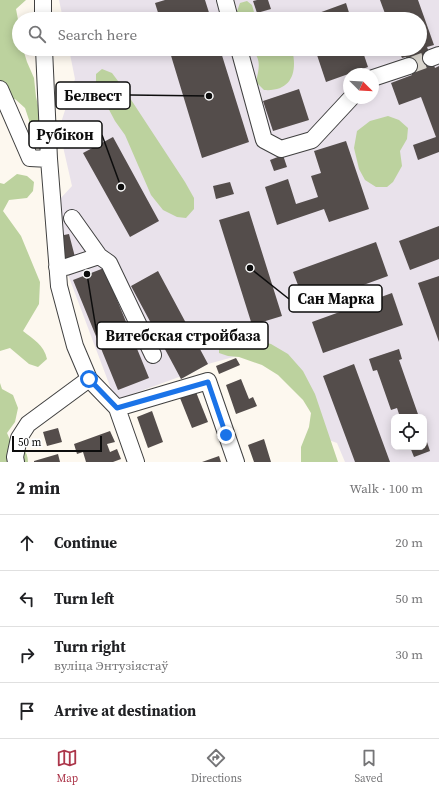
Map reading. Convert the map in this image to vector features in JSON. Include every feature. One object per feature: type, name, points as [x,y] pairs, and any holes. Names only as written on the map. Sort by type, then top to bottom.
[{"type":"street","points":[[43,0],[43,12]]},
{"type":"street","points":[[225,0],[228,12]]},
{"type":"street","points":[[44,56],[49,159],[59,286],[75,346],[89,379],[117,408],[136,462]]},
{"type":"street","points":[[241,56],[264,140],[281,149],[312,140],[345,104]]},
{"type":"street","points":[[379,76],[409,66]]},
{"type":"street","points":[[0,89],[30,158],[49,159]]},
{"type":"street","points":[[72,218],[99,256],[109,263],[153,355]]},
{"type":"street","points":[[57,267],[66,267],[99,256]]},
{"type":"street","points":[[16,462],[15,457],[19,438],[28,424],[89,379]]},
{"type":"street","points":[[117,408],[208,382],[236,462]]},
{"type":"shaded area","points":[[59,0],[439,0],[439,462],[345,462],[337,443],[320,437],[290,358],[262,349],[208,364],[181,379],[179,377],[119,399],[111,389],[67,272],[60,199],[72,186],[59,129],[75,79],[70,56],[427,56],[427,12],[62,12]]},
{"type":"green space","points":[[0,0],[26,0],[16,9],[17,12],[12,12],[12,56],[25,56],[34,78],[36,97],[41,118],[39,136],[36,142],[29,138],[29,120],[25,108],[15,99],[0,99]]},
{"type":"green space","points":[[247,1],[252,5],[254,12],[237,12],[240,3]]},
{"type":"green space","points":[[257,56],[294,56],[293,73],[286,84],[281,88],[264,90],[256,82],[259,68]]},
{"type":"green space","points":[[102,69],[112,73],[124,89],[185,182],[194,198],[194,209],[186,218],[177,217],[163,210],[151,195],[125,135],[115,121],[96,85],[96,74]]},
{"type":"green space","points":[[388,116],[399,120],[408,128],[407,139],[400,151],[402,166],[393,182],[387,187],[376,187],[365,180],[359,169],[354,148],[357,131],[370,121]]},
{"type":"green space","points":[[17,174],[27,176],[34,182],[33,191],[27,198],[9,200],[3,211],[21,236],[40,282],[39,304],[23,331],[38,343],[46,354],[47,359],[38,367],[29,364],[10,348],[0,351],[0,183],[4,184]]},
{"type":"green space","points":[[230,339],[255,340],[271,344],[288,354],[303,371],[315,394],[338,462],[301,462],[301,447],[309,427],[311,413],[303,400],[278,375],[262,365],[239,357],[219,353],[219,343]]},
{"type":"green space","points":[[0,383],[2,389],[13,395],[18,408],[15,422],[7,433],[11,442],[21,447],[25,452],[28,462],[0,462]]},
{"type":"building","points":[[165,0],[205,0],[209,12],[158,12],[155,3]]},
{"type":"building","points":[[268,0],[271,9],[257,12],[253,1]]},
{"type":"building","points":[[380,0],[418,0],[422,12],[384,12]]},
{"type":"building","points":[[346,3],[349,12],[321,12]]},
{"type":"building","points":[[427,25],[434,45],[427,47]]},
{"type":"building","points":[[427,47],[435,68],[439,66],[439,152],[418,160],[413,145],[436,137],[421,97],[399,105],[391,83],[412,75],[406,57],[402,58],[401,56],[427,56]]},
{"type":"building","points":[[171,56],[222,56],[249,142],[202,158]]},
{"type":"building","points":[[317,56],[364,56],[368,67],[343,68],[343,76],[326,82]]},
{"type":"building","points":[[299,89],[309,120],[273,131],[263,101]]},
{"type":"building","points":[[113,137],[159,221],[130,237],[83,153]]},
{"type":"building","points":[[346,141],[369,209],[329,222],[324,209],[277,225],[265,187],[288,179],[296,204],[318,197],[311,176],[321,173],[314,151]]},
{"type":"building","points":[[283,155],[287,167],[274,171],[270,160]]},
{"type":"building","points":[[230,182],[234,194],[216,199],[213,186]]},
{"type":"building","points":[[249,211],[282,316],[252,325],[219,220]]},
{"type":"building","points":[[439,226],[439,259],[410,270],[399,241]]},
{"type":"building","points":[[69,234],[75,257],[65,260],[59,236]]},
{"type":"building","points":[[376,242],[388,276],[306,306],[293,272]]},
{"type":"building","points":[[104,268],[149,378],[118,390],[73,280]]},
{"type":"building","points":[[158,271],[208,364],[181,379],[131,286]]},
{"type":"building","points":[[439,276],[439,342],[418,283]]},
{"type":"building","points":[[392,293],[403,325],[323,353],[312,322]]},
{"type":"building","points":[[399,349],[402,359],[399,360],[418,414],[399,414],[397,408],[391,410],[377,370],[373,371],[369,359]]},
{"type":"building","points":[[236,358],[240,365],[219,374],[216,366]]},
{"type":"building","points":[[354,364],[390,462],[355,462],[323,376]]},
{"type":"building","points":[[241,379],[249,399],[253,397],[257,406],[236,414],[226,385]]},
{"type":"building","points":[[196,392],[208,422],[192,428],[180,398]]},
{"type":"building","points":[[152,411],[163,442],[148,448],[137,417]]},
{"type":"building","points":[[58,428],[62,442],[47,446],[43,432]]},
{"type":"building","points":[[110,431],[115,442],[107,444],[110,452],[117,449],[121,459],[113,462],[86,462],[83,452],[77,454],[74,444]]},
{"type":"building","points":[[264,439],[271,462],[254,462],[248,445]]},
{"type":"building","points":[[427,442],[430,451],[414,457],[411,450],[427,450]]},
{"type":"building","points":[[58,454],[60,462],[34,462],[34,461]]},
{"type":"building","points":[[219,456],[221,462],[202,462]]},
{"type":"tunnel","points":[[409,66],[431,58]]},
{"type":"place","name":"Белвест","points":[[209,96]]},
{"type":"place","name":"Рубікон","points":[[121,187]]},
{"type":"place","name":"Сан Марка","points":[[250,268]]},
{"type":"place","name":"Витебская стройбаза","points":[[87,274]]},
{"type":"route","points":[[89,379],[117,408],[208,382],[226,435]]}]
